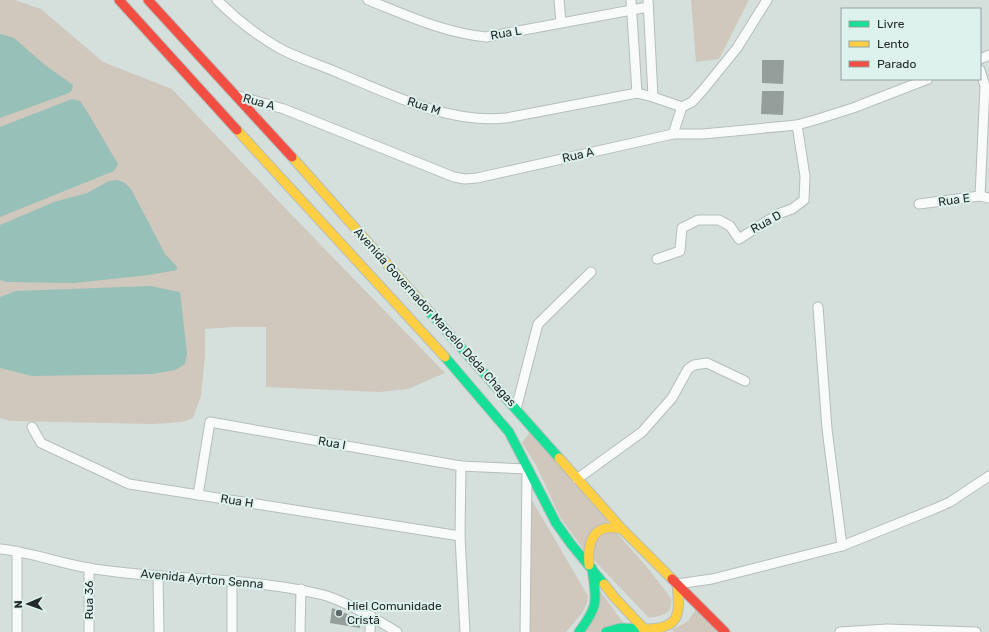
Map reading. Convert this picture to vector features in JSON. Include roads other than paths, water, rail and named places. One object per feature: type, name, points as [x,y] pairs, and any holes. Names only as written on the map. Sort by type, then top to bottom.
[{"type":"main road","name":"Avenida Governador Marcelo Déda Chagas","points":[[119,0],[461,375],[508,432],[556,523],[571,544],[615,598],[645,631]]},
{"type":"main road","name":"Avenida Governador Marcelo Déda Chagas","points":[[148,0],[236,95],[516,408],[622,529],[724,632]]},
{"type":"main road","points":[[579,632],[594,609],[596,597],[587,553],[591,539],[597,531],[608,527],[615,526],[622,529]]},
{"type":"main road","points":[[606,632],[620,628],[645,631],[655,630],[670,625],[675,618],[680,605],[677,584]]},
{"type":"street","name":"Rua M","points":[[217,0],[234,17],[280,48],[411,102],[457,116],[486,119],[506,118],[637,93],[653,97],[682,108]]},
{"type":"street","name":"Rua L","points":[[368,0],[384,3],[437,27],[470,36],[486,37],[561,22],[632,11],[648,4]]},
{"type":"street","points":[[559,0],[561,22]]},
{"type":"street","points":[[631,0],[637,93]]},
{"type":"street","points":[[673,134],[682,108],[692,102],[704,90],[736,48],[767,0]]},
{"type":"street","points":[[648,4],[653,97]]},
{"type":"street","points":[[981,73],[985,86],[985,197]]},
{"type":"street","name":"Rua A","points":[[236,95],[284,109],[454,177],[465,179],[673,134],[703,134],[797,124],[853,108],[925,80]]},
{"type":"street","name":"Rua D","points":[[657,259],[680,250],[682,228],[698,220],[719,220],[730,226],[739,238],[778,214],[792,209],[804,200],[805,176],[797,124]]},
{"type":"street","name":"Rua E","points":[[918,204],[985,197]]},
{"type":"street","points":[[516,408],[538,324],[592,272]]},
{"type":"street","points":[[818,307],[827,429],[842,546]]},
{"type":"street","points":[[577,479],[642,432],[672,398],[688,369],[694,364],[707,363],[745,381]]},
{"type":"street","name":"Rua I","points":[[198,495],[210,422],[461,466],[527,469]]},
{"type":"street","name":"Rua H","points":[[32,427],[41,443],[125,483],[460,536]]},
{"type":"street","points":[[461,466],[460,536],[465,632]]},
{"type":"street","points":[[525,632],[527,469]]},
{"type":"street","points":[[677,584],[712,579],[842,546],[950,502],[989,476]]},
{"type":"street","name":"Avenida Ayrton Senna","points":[[0,549],[17,551],[89,568],[301,589],[328,597],[371,616],[397,632]]},
{"type":"street","points":[[17,551],[17,632]]},
{"type":"street","name":"Rua 36","points":[[89,568],[89,632]]},
{"type":"street","points":[[158,576],[159,632]]},
{"type":"street","points":[[232,581],[232,632]]},
{"type":"street","points":[[300,632],[301,589]]},
{"type":"street","points":[[370,632],[371,616]]},
{"type":"street","points":[[840,632],[887,629],[976,632]]},
{"type":"place","name":"Hiel Comunidade Cristã","points":[[339,613]]}]
